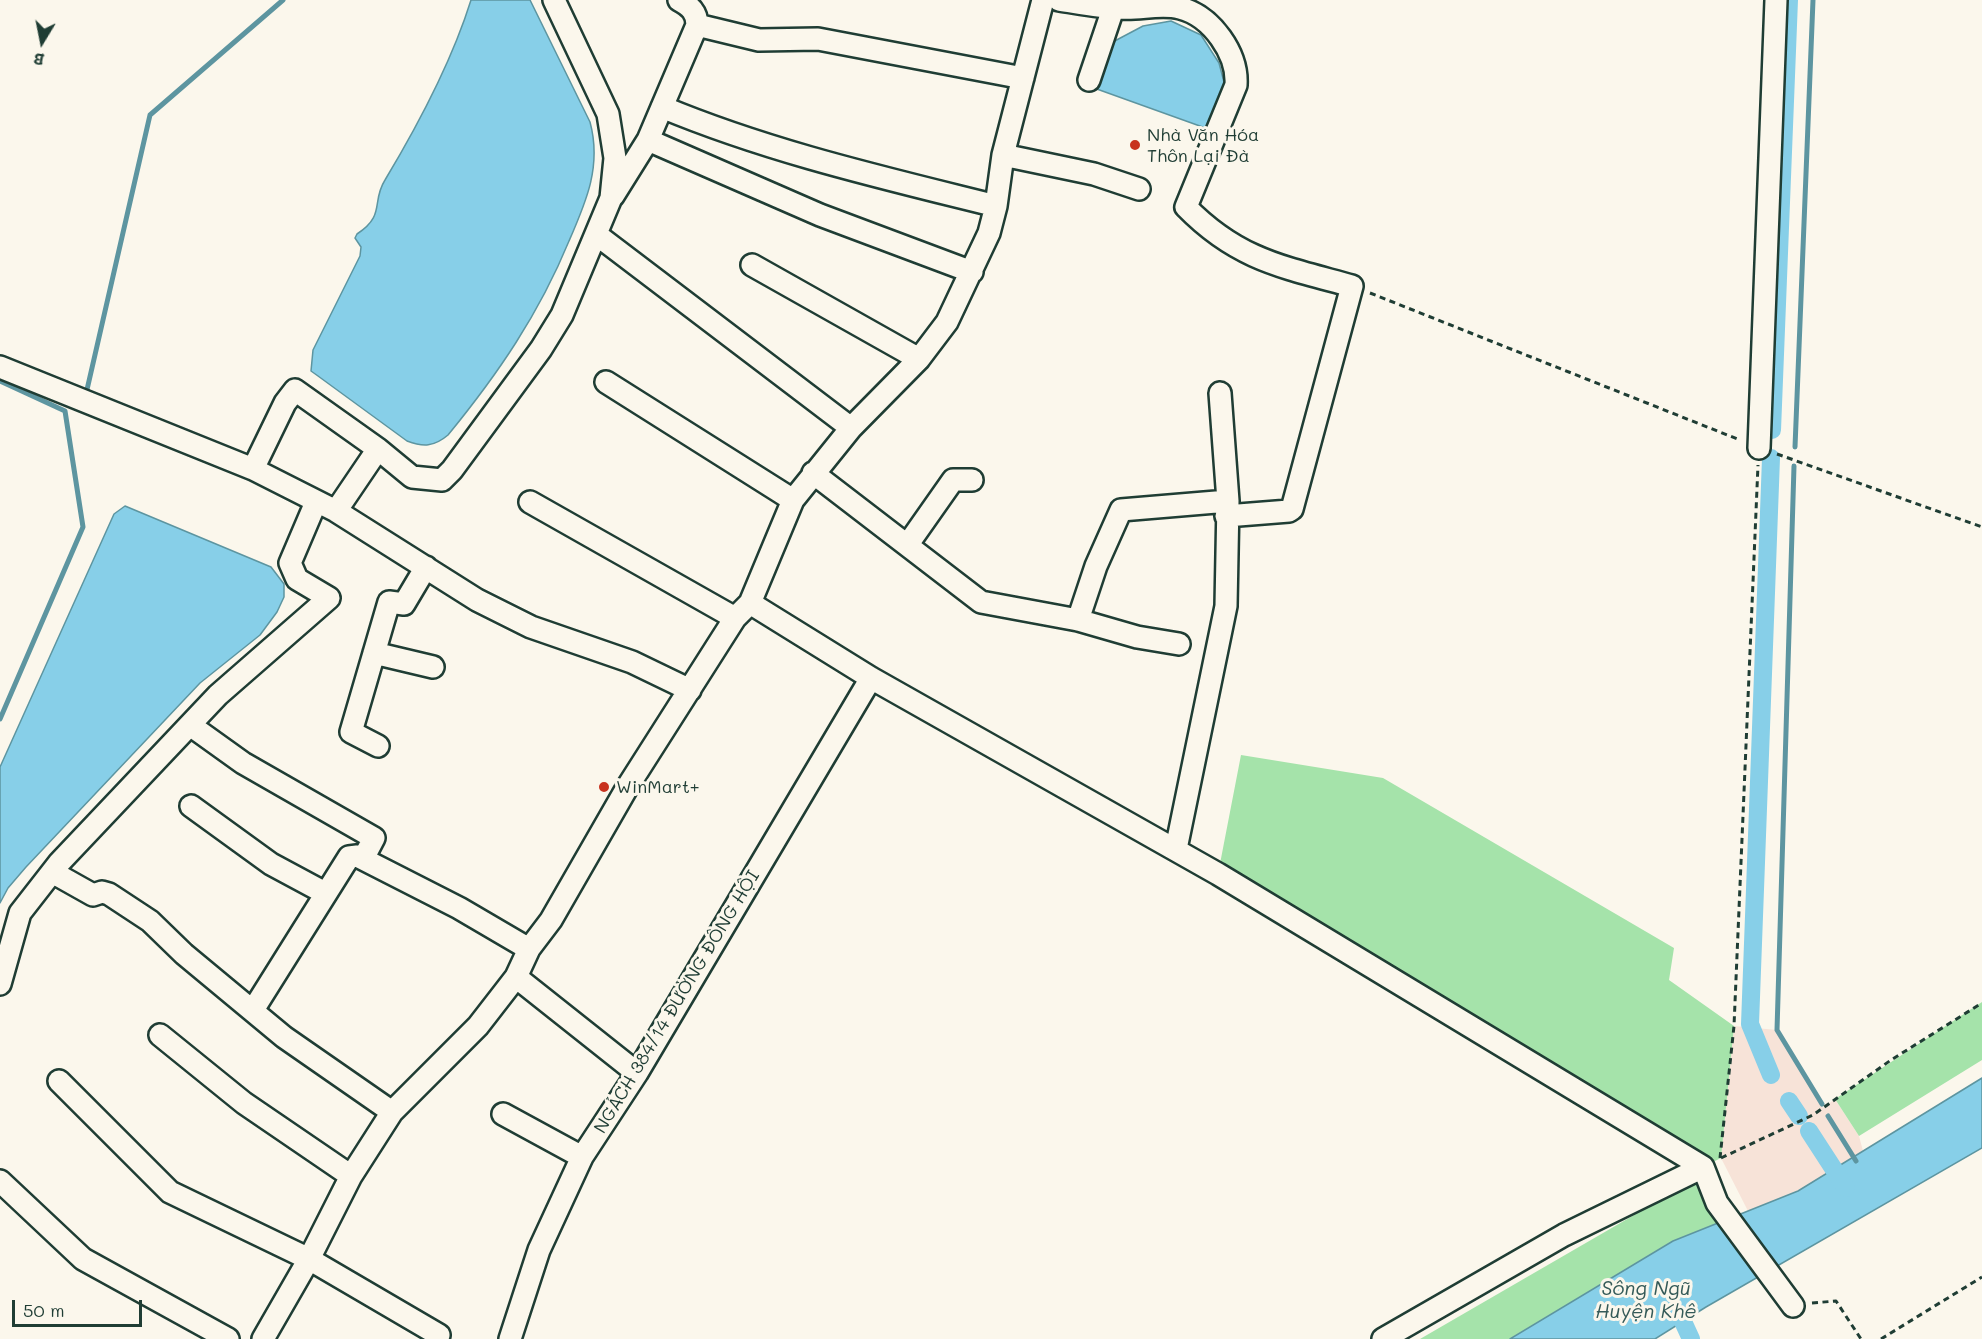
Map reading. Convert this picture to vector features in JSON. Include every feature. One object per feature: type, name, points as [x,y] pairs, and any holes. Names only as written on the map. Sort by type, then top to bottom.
[{"type":"street","points":[[554,0],[608,114],[615,158],[611,198]]},
{"type":"street","points":[[253,469],[285,403],[295,390],[378,448],[412,477],[442,480],[452,471],[541,349],[562,315],[611,198],[648,140],[697,25],[697,16],[690,6],[679,0]]},
{"type":"street","points":[[263,1339],[309,1259],[351,1176],[392,1112],[478,1026],[516,977],[529,949],[551,920],[628,786],[735,618],[750,603],[793,501],[813,473],[851,429],[919,359],[947,322],[972,272],[996,206],[1003,155],[1043,0]]},
{"type":"street","points":[[1059,0],[1180,8],[1200,17],[1212,26],[1232,57],[1237,70],[1233,98],[1186,207],[1236,249],[1262,261],[1352,286],[1292,509],[1288,512],[1227,508],[1121,510],[1096,566],[1078,620]]},
{"type":"street","points":[[1759,448],[1776,0]]},
{"type":"street","points":[[1089,80],[1115,4]]},
{"type":"street","points":[[697,25],[759,40],[818,39],[1023,78]]},
{"type":"street","points":[[662,107],[732,134],[822,162],[996,206]]},
{"type":"street","points":[[648,140],[820,215],[972,272]]},
{"type":"street","points":[[1003,155],[1094,174],[1139,189]]},
{"type":"street","points":[[597,235],[851,429]]},
{"type":"street","points":[[752,265],[919,359]]},
{"type":"street","points":[[0,367],[253,469],[336,511],[477,600],[531,627],[632,662],[690,690]]},
{"type":"street","points":[[606,382],[793,501]]},
{"type":"street","points":[[1176,849],[1226,606],[1227,508],[1220,393]]},
{"type":"street","points":[[336,511],[378,448]]},
{"type":"street","points":[[813,473],[981,602],[1078,620],[1137,637],[1179,644]]},
{"type":"street","points":[[908,544],[953,480],[972,480]]},
{"type":"street","points":[[0,984],[20,913],[52,872],[218,695],[329,598],[297,579],[290,563],[316,502]]},
{"type":"street","points":[[531,502],[735,618]]},
{"type":"street","points":[[378,746],[351,732],[389,602],[404,604],[426,567]]},
{"type":"street","points":[[750,603],[871,678],[1176,849],[1712,1162]]},
{"type":"street","points":[[374,653],[433,667]]},
{"type":"street","name":"NGÁCH 384/14 ĐƯỜNG ĐÔNG HỘI","points":[[510,1339],[539,1250],[582,1157],[637,1073],[871,678]]},
{"type":"street","points":[[190,725],[243,764],[374,838],[363,859]]},
{"type":"street","points":[[191,806],[271,864],[326,893]]},
{"type":"street","points":[[253,1010],[349,857],[357,856],[459,908],[529,949]]},
{"type":"street","points":[[52,872],[93,895],[102,892],[109,894],[150,921],[184,954],[284,1037],[392,1112]]},
{"type":"street","points":[[516,977],[637,1073]]},
{"type":"street","points":[[160,1035],[244,1102],[351,1176]]},
{"type":"street","points":[[59,1081],[170,1192],[309,1259],[439,1335]]},
{"type":"street","points":[[503,1114],[582,1157]]},
{"type":"street","points":[[1712,1162],[1717,1203],[1792,1306]]},
{"type":"street","points":[[1383,1339],[1564,1235],[1712,1162]]},
{"type":"street","points":[[0,1181],[83,1259],[228,1339]]},
{"type":"path","points":[[1352,286],[1759,448],[1982,527]]},
{"type":"path","points":[[1712,1162],[1734,1026],[1759,448]]},
{"type":"path","points":[[1712,1162],[1813,1115],[1891,1060],[1982,1003]]},
{"type":"path","points":[[1881,1339],[1982,1277]]},
{"type":"path","points":[[1792,1306],[1836,1301],[1861,1339]]},
{"type":"shaded area","points":[[1734,1026],[1777,1030],[1823,1108],[1835,1099],[1859,1136],[1863,1151],[1798,1191],[1748,1211],[1721,1158]]},
{"type":"green space","points":[[1241,755],[1383,778],[1674,948],[1669,980],[1734,1026],[1721,1158],[1703,1167],[1218,874]]},
{"type":"green space","points":[[1982,1002],[1982,1060],[1859,1136],[1835,1099]]},
{"type":"green space","points":[[1698,1178],[1718,1223],[1673,1241],[1510,1339],[1420,1339]]},
{"type":"water","points":[[471,0],[530,0],[590,122],[593,138],[593,169],[581,212],[557,268],[531,318],[484,389],[448,435],[433,444],[423,445],[407,441],[311,371],[313,350],[360,256],[361,247],[355,238],[372,221],[381,188],[433,92],[454,46]]},
{"type":"water","points":[[1171,21],[1201,35],[1219,63],[1225,86],[1211,130],[1094,88],[1109,44],[1143,26]]},
{"type":"water","points":[[125,506],[271,567],[284,584],[284,597],[277,612],[260,635],[200,683],[26,867],[8,888],[0,903],[0,767],[114,514]]},
{"type":"water","name":"Sông Ngũ Huyện Khê","points":[[1982,1078],[1982,1148],[1706,1307],[1655,1339],[1510,1339],[1673,1241],[1798,1191]]},
{"type":"waterway","points":[[86,394],[150,115],[283,0]]},
{"type":"waterway","points":[[1772,430],[1789,0]]},
{"type":"waterway","points":[[1795,447],[1813,0]]},
{"type":"waterway","points":[[0,381],[65,411],[83,527],[0,719]]},
{"type":"waterway","points":[[1771,458],[1750,1024],[1771,1075]]},
{"type":"waterway","points":[[1794,466],[1777,1030],[1822,1104]]},
{"type":"waterway","points":[[1789,1101],[1799,1116]]},
{"type":"waterway","points":[[1828,1116],[1856,1161]]},
{"type":"waterway","points":[[1809,1131],[1846,1188]]},
{"type":"waterway","points":[[1675,1304],[1691,1339]]},
{"type":"place","name":"Nhà Văn Hóa Thôn Lại Đà","points":[[1135,145]]},
{"type":"place","name":"WinMart+","points":[[604,787]]}]
